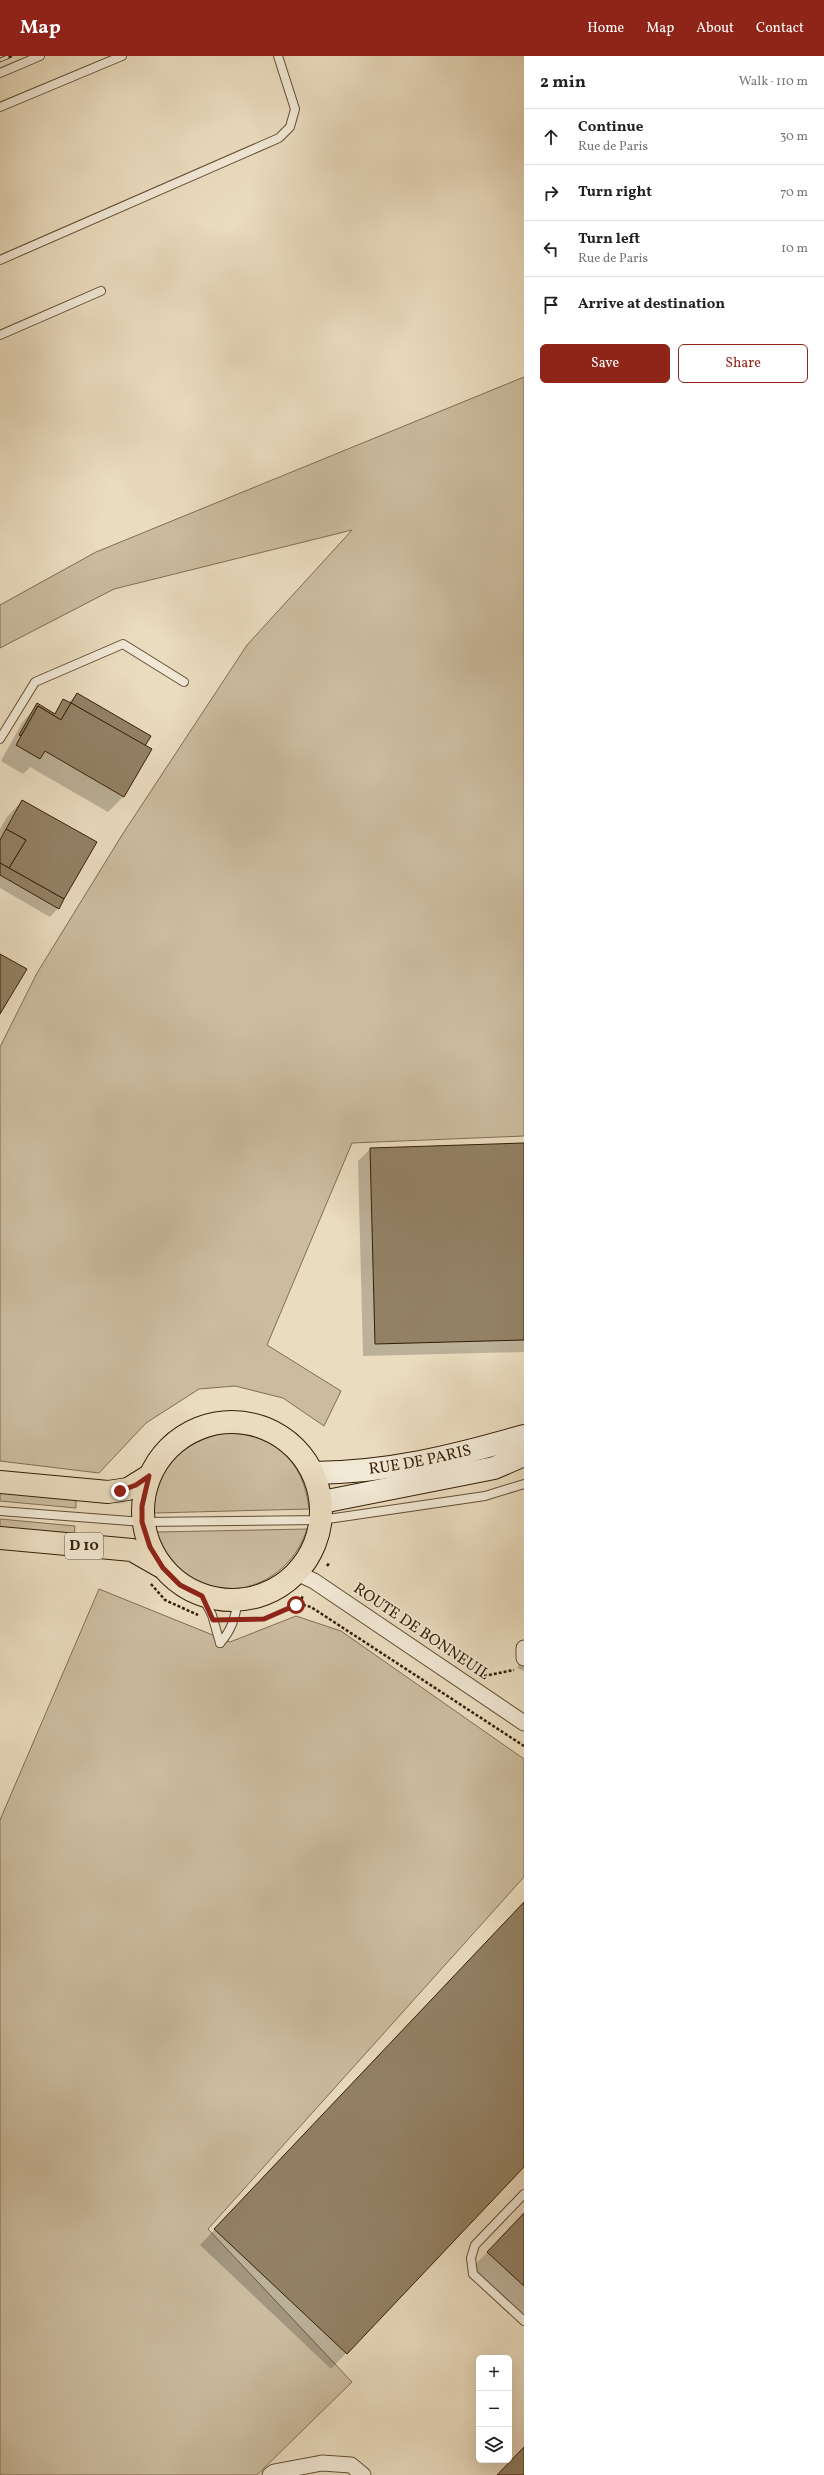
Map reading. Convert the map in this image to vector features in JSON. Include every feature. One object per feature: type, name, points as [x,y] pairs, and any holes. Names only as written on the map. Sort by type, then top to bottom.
[{"type":"main road","points":[[231,1422],[256,1425],[280,1435],[299,1452],[314,1473],[321,1511],[318,1539],[309,1557],[297,1573],[270,1592],[236,1611],[220,1600],[202,1596],[155,1575],[150,1547],[142,1522],[142,1506],[149,1476],[163,1454],[182,1436],[205,1426],[231,1422]]},
{"type":"main road","name":"RUE DE PARIS","points":[[314,1473],[392,1469],[469,1452],[524,1436]]},
{"type":"main road","name":"RUE DE PARIS","points":[[321,1511],[494,1468],[524,1455]]},
{"type":"main road","points":[[0,1482],[108,1492],[128,1489],[149,1476]]},
{"type":"main road","name":"D 10","points":[[0,1538],[132,1550],[155,1575]]},
{"type":"street","name":"ROUTE DE BONNEUIL","points":[[297,1573],[314,1581],[524,1723]]},
{"type":"street","points":[[270,2475],[274,2472],[322,2463],[351,2465],[363,2475]]},
{"type":"lane","points":[[0,73],[40,56]]},
{"type":"lane","points":[[0,108],[122,56]]},
{"type":"lane","points":[[0,260],[279,138],[290,127],[295,109],[278,56]]},
{"type":"lane","points":[[0,335],[101,291]]},
{"type":"lane","points":[[0,739],[35,682],[123,644],[184,682]]},
{"type":"lane","points":[[0,1511],[142,1522],[321,1511],[485,1496],[524,1484]]},
{"type":"lane","points":[[202,1596],[213,1620],[220,1643],[228,1634],[236,1611]]},
{"type":"lane","points":[[524,2194],[475,2245],[470,2258],[473,2274],[524,2321]]},
{"type":"path","points":[[327,1566],[330,1562]]},
{"type":"path","points":[[155,1575],[173,1605],[213,1620]]},
{"type":"path","points":[[300,1604],[303,1595]]},
{"type":"path","points":[[236,1611],[264,1619],[300,1604],[305,1605],[324,1615],[524,1746]]},
{"type":"path","points":[[483,1677],[500,1675],[522,1657]]},
{"type":"shaded area","points":[[524,377],[524,1136],[352,1143],[267,1345],[341,1391],[324,1426],[283,1398],[235,1386],[199,1389],[146,1423],[99,1473],[0,1461],[0,1047],[37,973],[122,835],[247,645],[352,530],[114,589],[0,648],[0,605],[96,552]]},
{"type":"shaded area","points":[[225,1433],[242,1434],[258,1438],[272,1444],[284,1453],[301,1477],[306,1492],[309,1509],[154,1513],[154,1498],[158,1483],[164,1471],[173,1460],[184,1450],[197,1442]]},
{"type":"shaded area","points":[[0,1490],[76,1498],[76,1508],[0,1501]]},
{"type":"shaded area","points":[[0,1519],[75,1526],[74,1537],[0,1530]]},
{"type":"shaded area","points":[[307,1529],[298,1549],[285,1565],[270,1577],[252,1585],[232,1589],[213,1587],[194,1579],[176,1566],[169,1559],[161,1546],[157,1532]]},
{"type":"shaded area","points":[[99,1589],[230,1642],[296,1616],[341,1631],[524,1759],[524,1877],[208,2229],[352,2382],[257,2475],[0,2475],[0,1820]]},
{"type":"building","points":[[77,693],[151,736],[145,746],[71,703]]},
{"type":"building","points":[[63,699],[71,703],[61,720],[38,706],[21,736],[19,735],[37,703],[55,714]]},
{"type":"building","points":[[71,703],[152,749],[124,797],[45,751],[40,759],[16,745],[38,706],[61,720]]},
{"type":"building","points":[[22,800],[97,842],[64,899],[9,868],[26,840],[6,829]]},
{"type":"building","points":[[6,829],[26,840],[9,868],[0,863],[0,840]]},
{"type":"building","points":[[0,863],[64,899],[59,909],[0,875]]},
{"type":"building","points":[[0,954],[27,969],[0,1014]]},
{"type":"building","points":[[524,1143],[524,1340],[375,1344],[370,1148]]},
{"type":"building","points":[[524,1902],[524,2167],[347,2354],[214,2229]]},
{"type":"building","points":[[524,2213],[524,2286],[487,2252]]},
{"type":"building","points":[[524,2447],[524,2475],[497,2475],[509,2463],[512,2463],[512,2459]]},
{"type":"railway","points":[[0,60],[10,56]]},
{"type":"route","points":[[120,1491],[136,1485],[149,1476],[142,1506],[142,1522],[150,1547],[163,1568],[180,1585],[202,1596],[213,1620],[234,1621],[264,1619],[296,1605]]}]
